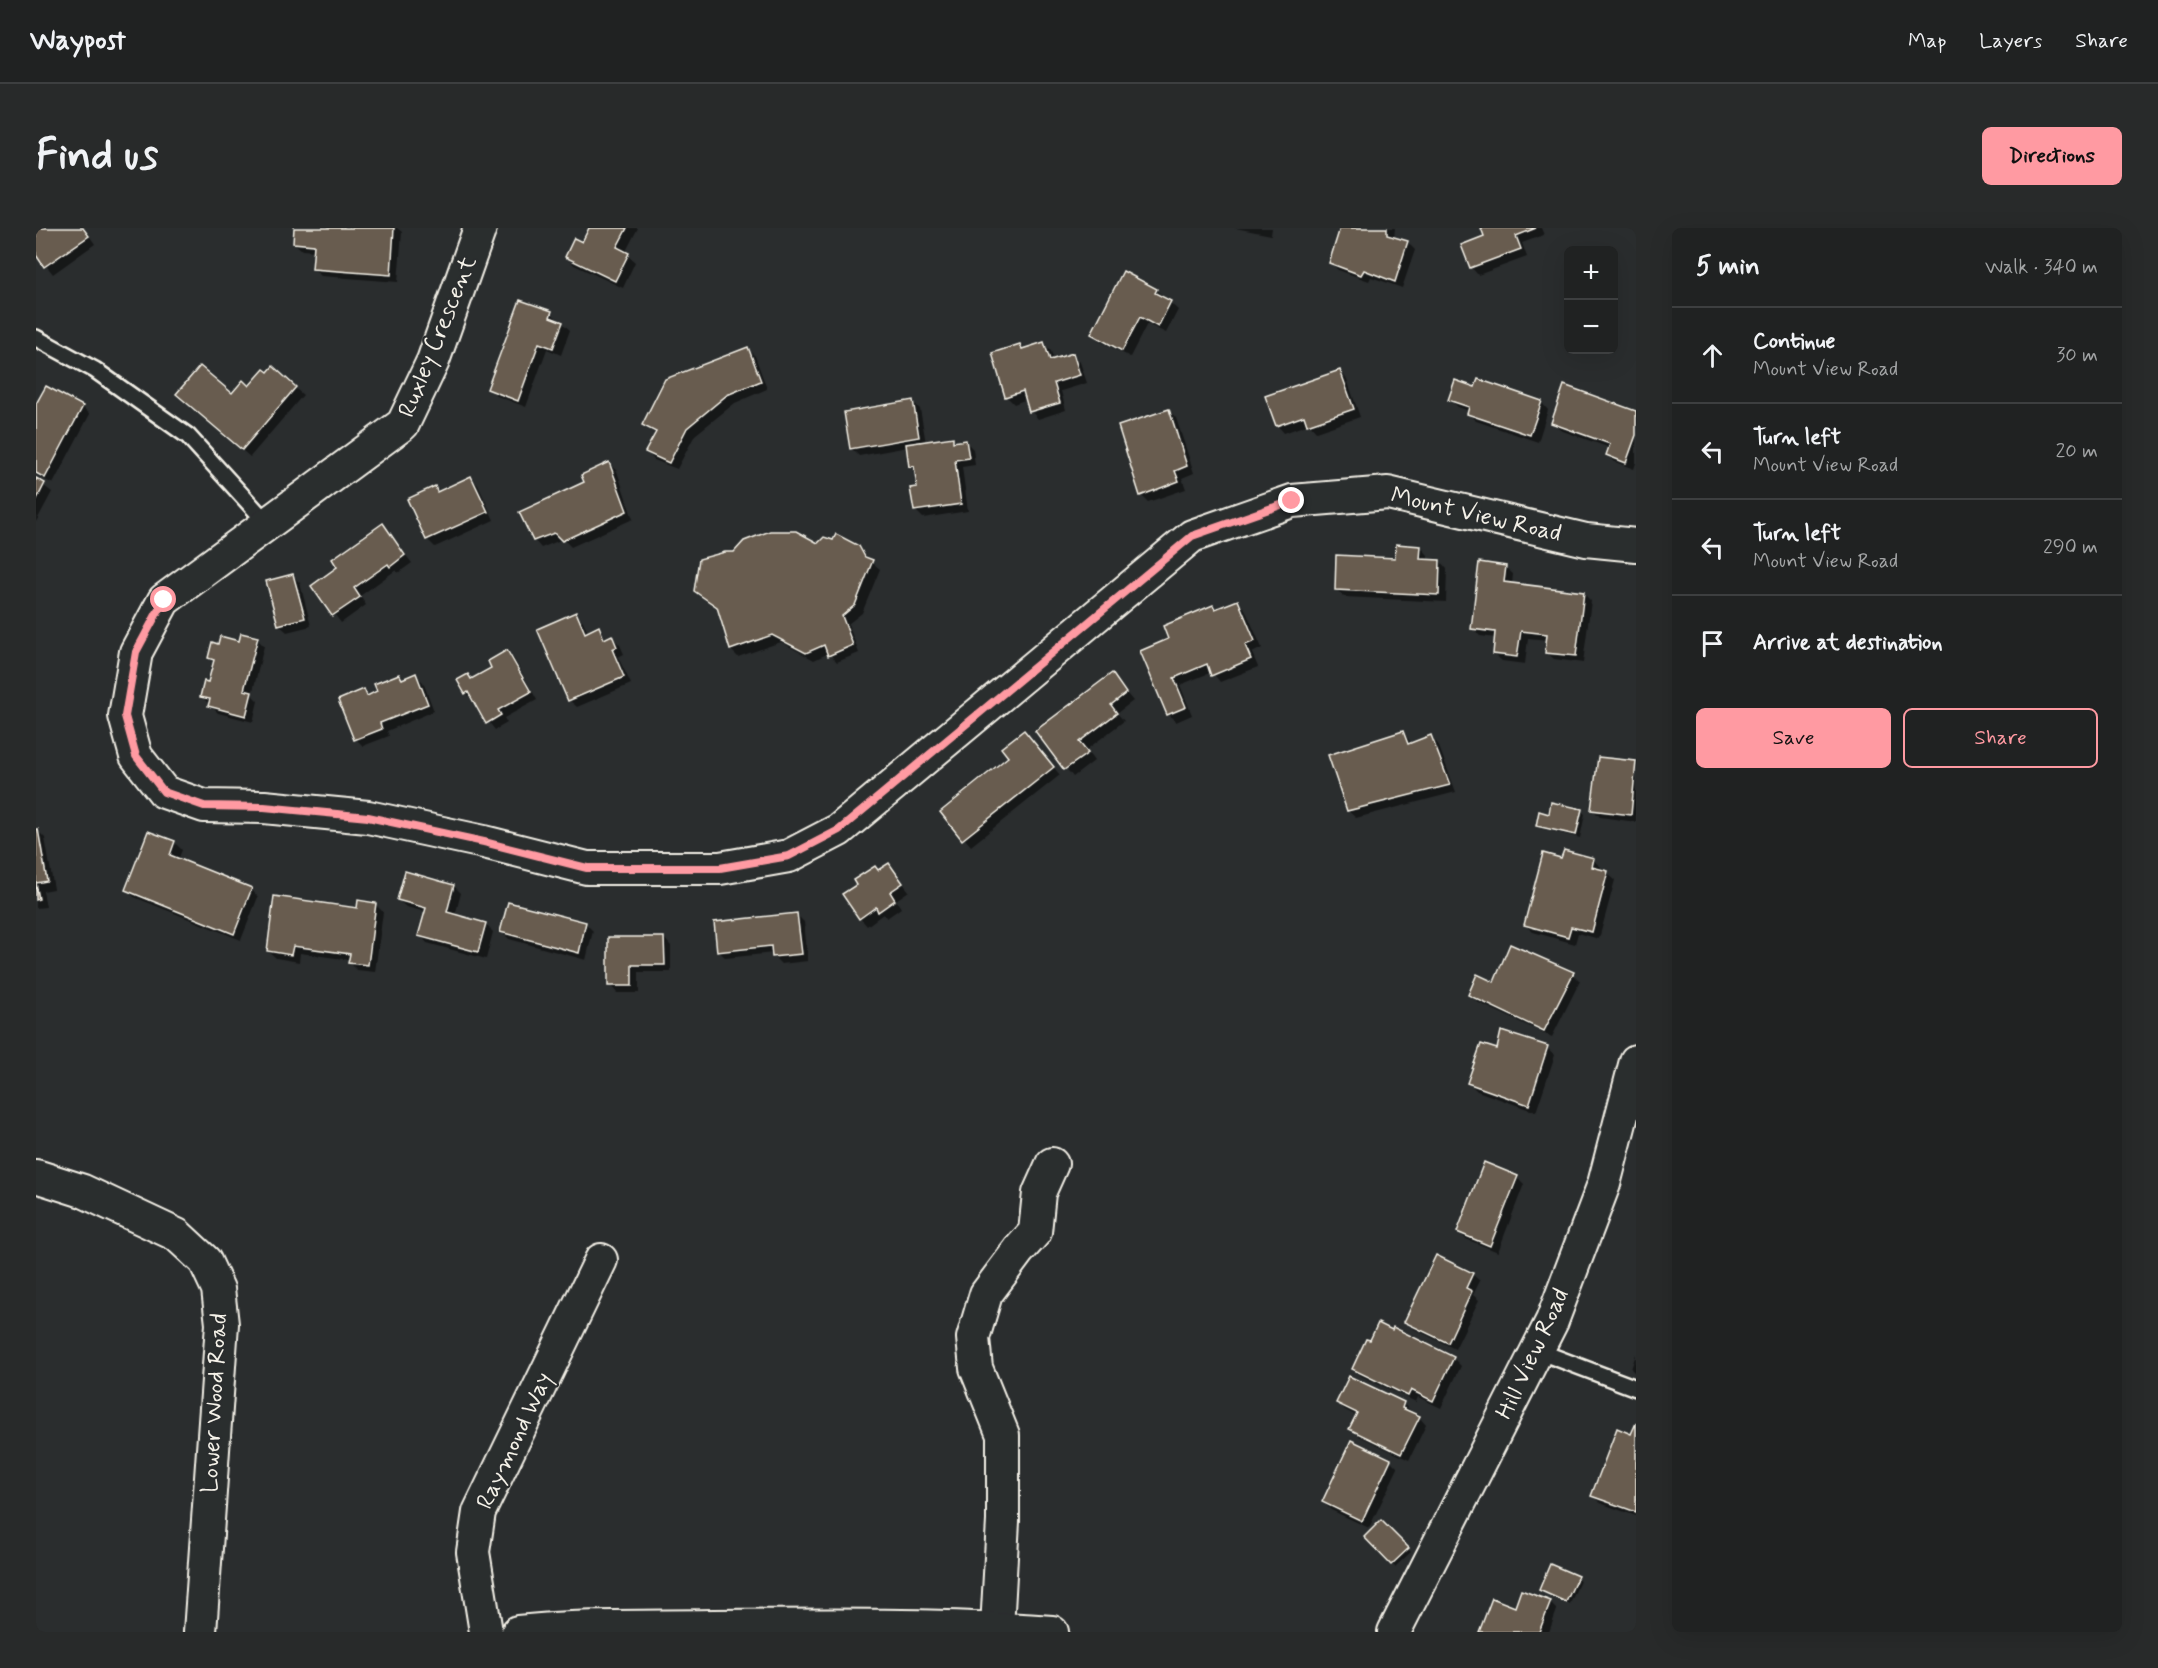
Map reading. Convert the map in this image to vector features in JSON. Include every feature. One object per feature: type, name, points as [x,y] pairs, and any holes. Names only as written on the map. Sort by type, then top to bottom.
[{"type":"street","name":"Ruxley Crescent","points":[[268,524],[403,424],[432,361],[480,228]]},
{"type":"street","name":"Mount View Road","points":[[268,524],[164,600],[136,652],[125,716],[136,756],[164,792],[204,806],[264,807],[368,817],[484,842],[587,868],[720,868],[789,856],[839,830],[1192,536],[1292,501],[1388,493],[1586,540],[1636,545]]},
{"type":"street","name":"Hill View Road","points":[[1394,1632],[1552,1322],[1604,1184],[1636,1061]]},
{"type":"street","points":[[997,1628],[1003,1521],[1003,1435],[976,1368],[973,1338],[986,1294],[1018,1250],[1035,1232],[1039,1193],[1052,1164]]},
{"type":"street","name":"Lower Wood Road","points":[[36,1176],[84,1191],[177,1235],[205,1261],[218,1289],[222,1324],[200,1632]]},
{"type":"street","name":"Raymond Way","points":[[486,1632],[473,1552],[480,1512],[601,1260]]},
{"type":"street","points":[[518,1632],[822,1625],[997,1628],[1052,1632]]},
{"type":"lane","points":[[36,338],[95,370],[188,436],[268,524]]},
{"type":"lane","points":[[1538,1352],[1636,1389]]},
{"type":"building","points":[[36,228],[83,228],[89,236],[44,267],[36,255]]},
{"type":"building","points":[[294,228],[394,228],[391,275],[312,269],[314,245],[293,243]]},
{"type":"building","points":[[589,228],[627,228],[617,247],[629,253],[615,281],[565,257],[574,238],[582,242]]},
{"type":"building","points":[[1340,228],[1387,228],[1387,235],[1408,241],[1395,282],[1364,270],[1361,275],[1329,263]]},
{"type":"building","points":[[1481,228],[1536,228],[1516,236],[1521,249],[1470,268],[1461,245],[1484,236]]},
{"type":"building","points":[[1123,271],[1157,289],[1155,293],[1171,301],[1158,327],[1140,317],[1122,351],[1091,334]]},
{"type":"building","points":[[520,300],[552,311],[550,317],[563,322],[553,348],[539,343],[518,401],[487,389]]},
{"type":"building","points":[[1044,342],[1050,360],[1073,353],[1080,375],[1054,383],[1060,403],[1029,412],[1023,391],[1005,397],[992,353],[1020,344],[1022,349]]},
{"type":"building","points":[[748,347],[761,381],[727,395],[687,428],[669,463],[645,452],[656,432],[642,425],[665,379]]},
{"type":"building","points":[[200,366],[232,393],[243,380],[249,386],[264,369],[268,372],[273,366],[296,387],[242,450],[176,394]]},
{"type":"building","points":[[1340,370],[1354,409],[1307,425],[1304,416],[1276,426],[1265,396]]},
{"type":"building","points":[[1478,379],[1542,401],[1530,435],[1467,414],[1469,407],[1448,400],[1455,380],[1475,387]]},
{"type":"building","points":[[1564,385],[1636,411],[1636,435],[1626,463],[1606,455],[1610,444],[1551,423]]},
{"type":"building","points":[[46,386],[83,406],[45,478],[36,473],[36,404]]},
{"type":"building","points":[[913,400],[919,437],[850,449],[844,412]]},
{"type":"building","points":[[1169,409],[1187,466],[1175,471],[1179,481],[1140,496],[1118,426]]},
{"type":"building","points":[[953,437],[953,442],[966,440],[969,458],[955,460],[961,504],[914,511],[910,488],[917,487],[914,466],[909,467],[906,444]]},
{"type":"building","points":[[609,462],[627,511],[562,541],[554,533],[533,541],[519,512],[584,482],[581,475]]},
{"type":"building","points":[[471,476],[488,512],[426,540],[407,499],[435,486],[437,492]]},
{"type":"building","points":[[36,478],[45,483],[36,501]]},
{"type":"building","points":[[383,523],[405,555],[390,567],[388,564],[354,588],[360,597],[332,616],[311,586],[337,567],[332,559]]},
{"type":"building","points":[[770,531],[796,531],[818,543],[824,537],[833,540],[836,534],[859,546],[865,557],[873,560],[855,605],[842,616],[853,645],[828,656],[824,645],[806,653],[772,635],[730,650],[717,607],[694,591],[699,559],[734,552],[744,541]]},
{"type":"building","points":[[1396,544],[1421,546],[1420,559],[1440,560],[1439,595],[1335,590],[1336,555],[1395,558]]},
{"type":"building","points":[[1479,562],[1506,566],[1504,582],[1584,592],[1576,656],[1545,653],[1547,634],[1521,631],[1517,657],[1493,654],[1495,632],[1471,629]]},
{"type":"building","points":[[293,574],[305,618],[278,625],[266,581]]},
{"type":"building","points":[[1238,600],[1255,641],[1245,645],[1251,659],[1211,676],[1207,664],[1174,678],[1186,707],[1167,715],[1140,651],[1168,639],[1163,626],[1213,605],[1215,609]]},
{"type":"building","points":[[576,612],[585,633],[599,626],[604,639],[612,635],[617,647],[612,649],[624,677],[568,701],[537,629]]},
{"type":"building","points":[[241,633],[258,637],[244,690],[252,692],[246,716],[208,706],[210,699],[200,697],[204,681],[208,682],[214,660],[208,658],[212,642],[218,644],[220,636],[239,641]]},
{"type":"building","points":[[507,650],[531,692],[498,710],[501,715],[486,724],[468,692],[465,694],[457,680],[468,674],[471,679],[491,668],[488,661]]},
{"type":"building","points":[[416,673],[428,704],[380,723],[382,729],[354,740],[338,700],[364,689],[367,696],[377,691],[374,684],[399,674],[402,679]]},
{"type":"building","points":[[1112,673],[1126,693],[1111,705],[1117,713],[1079,742],[1088,753],[1064,770],[1035,731]]},
{"type":"building","points":[[1024,730],[1054,767],[962,840],[940,812],[1008,757],[1001,748]]},
{"type":"building","points":[[1403,731],[1408,744],[1431,735],[1450,785],[1347,811],[1328,755]]},
{"type":"building","points":[[1598,757],[1636,761],[1631,815],[1591,810]]},
{"type":"building","points":[[1551,802],[1582,809],[1576,835],[1536,826],[1539,811],[1549,814]]},
{"type":"building","points":[[36,829],[38,829],[47,881],[36,883]]},
{"type":"building","points":[[148,831],[175,841],[170,855],[252,888],[234,934],[125,890]]},
{"type":"building","points":[[1564,850],[1594,858],[1592,867],[1608,871],[1592,932],[1571,927],[1568,937],[1524,925],[1543,853],[1561,858]]},
{"type":"building","points":[[889,863],[903,883],[890,892],[895,900],[878,912],[876,907],[859,919],[842,894],[856,885],[853,880],[875,866],[878,870]]},
{"type":"building","points":[[405,871],[454,885],[447,912],[486,923],[478,952],[418,936],[426,908],[397,900]]},
{"type":"building","points":[[36,883],[39,899],[36,900]]},
{"type":"building","points":[[274,896],[357,908],[358,900],[376,903],[368,965],[348,963],[350,954],[293,946],[291,955],[267,951]]},
{"type":"building","points":[[508,902],[586,922],[579,953],[500,932]]},
{"type":"building","points":[[797,913],[802,954],[772,957],[771,946],[717,952],[714,922]]},
{"type":"building","points":[[608,937],[664,937],[665,965],[632,965],[632,986],[608,986]]},
{"type":"building","points":[[1510,944],[1574,972],[1544,1031],[1468,995],[1477,974],[1494,982]]},
{"type":"building","points":[[1501,1031],[1548,1046],[1529,1105],[1467,1083],[1481,1044],[1497,1049]]},
{"type":"building","points":[[1484,1162],[1518,1176],[1490,1246],[1457,1232]]},
{"type":"building","points":[[1436,1255],[1473,1273],[1466,1288],[1472,1291],[1448,1343],[1404,1322]]},
{"type":"building","points":[[1378,1323],[1392,1330],[1393,1327],[1454,1357],[1433,1401],[1411,1390],[1408,1396],[1352,1369],[1366,1339],[1370,1340]]},
{"type":"building","points":[[1349,1376],[1404,1402],[1402,1408],[1420,1416],[1401,1454],[1349,1429],[1357,1413],[1336,1403]]},
{"type":"building","points":[[1636,1423],[1636,1512],[1591,1496],[1617,1428],[1631,1434]]},
{"type":"building","points":[[1351,1440],[1391,1459],[1362,1521],[1322,1502]]},
{"type":"building","points":[[1381,1520],[1409,1548],[1391,1565],[1364,1537]]},
{"type":"building","points":[[1550,1564],[1578,1576],[1566,1602],[1539,1590]]},
{"type":"building","points":[[1521,1590],[1551,1601],[1539,1632],[1479,1632],[1492,1598],[1515,1607]]},
{"type":"route","points":[[164,600],[136,652],[125,716],[136,756],[164,792],[204,806],[264,807],[368,817],[484,842],[587,868],[720,868],[789,856],[839,830],[1192,536],[1292,501]]}]
